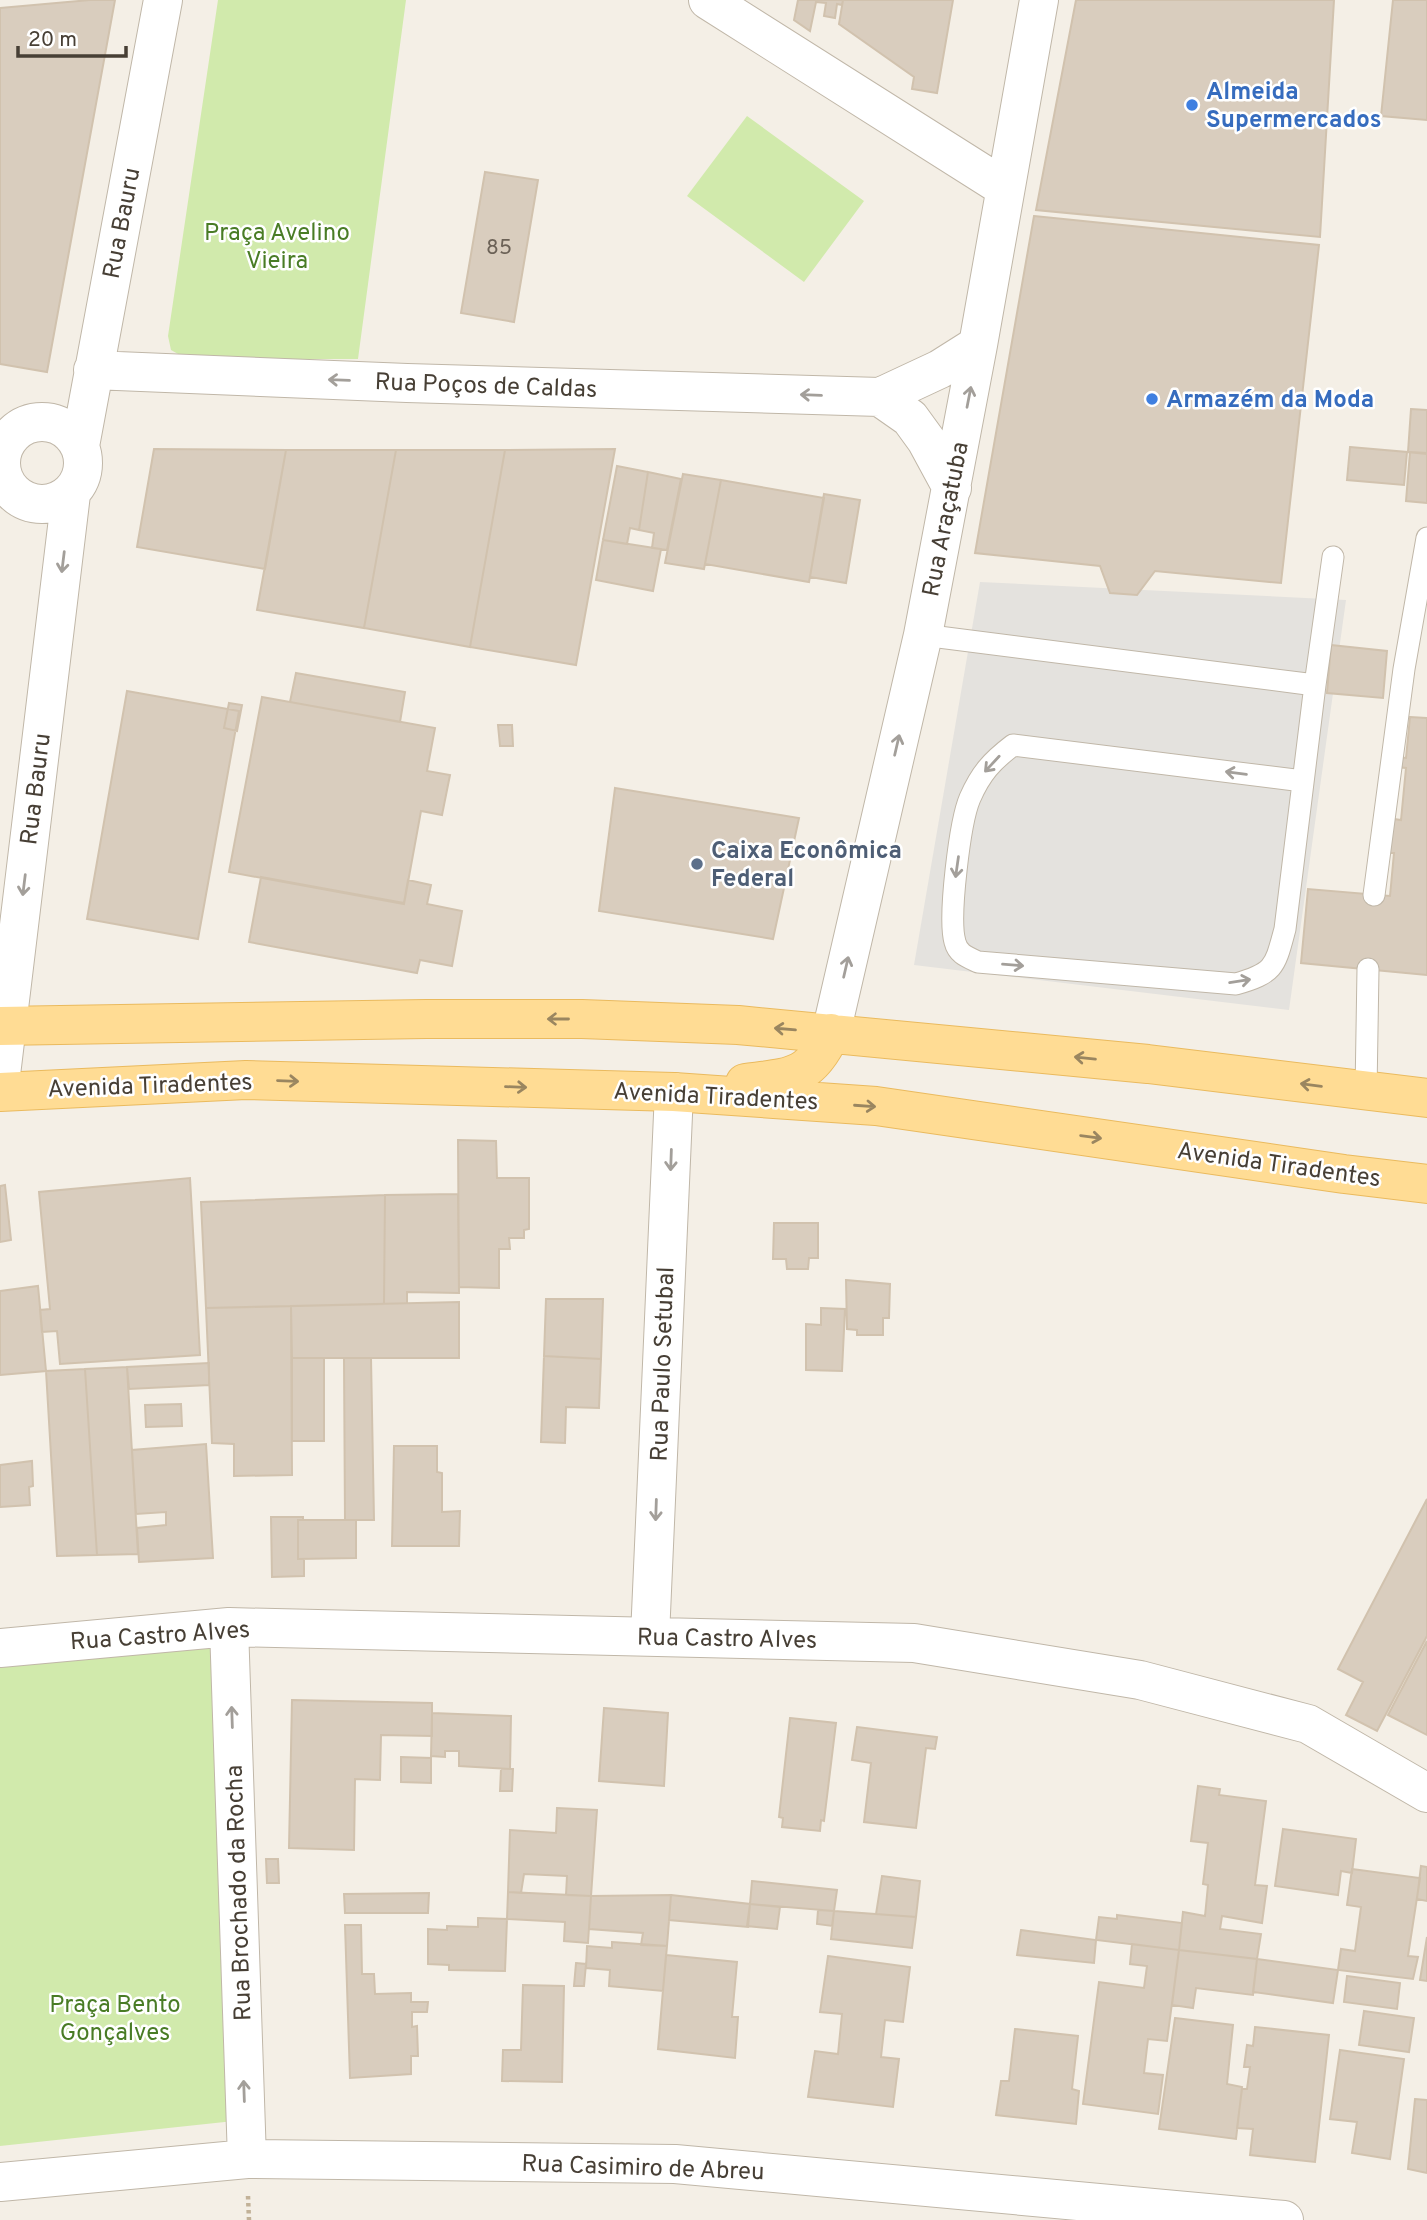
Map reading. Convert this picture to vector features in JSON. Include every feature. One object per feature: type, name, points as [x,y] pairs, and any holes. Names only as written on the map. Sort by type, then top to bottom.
[{"type":"main road","points":[[4,1026],[426,1019],[582,1019],[738,1025],[1148,1064],[1366,1093],[1427,1098]]},
{"type":"main road","points":[[674,1092],[787,1078],[806,1069],[820,1056],[831,1033]]},
{"type":"main road","name":"Avenida Tiradentes","points":[[0,1091],[246,1080],[674,1092],[876,1106],[1427,1184]]},
{"type":"main road","points":[[1344,1174],[1427,1211]]},
{"type":"street","name":"Rua Bauru","points":[[80,446],[163,0]]},
{"type":"street","points":[[708,0],[1005,188]]},
{"type":"street","name":"Rua Araçatuba","points":[[831,1033],[923,635],[1040,0]]},
{"type":"street","name":"Rua Poços de Caldas","points":[[93,370],[407,383],[880,397],[940,369],[978,345]]},
{"type":"street","points":[[880,397],[910,418],[926,440],[951,488]]},
{"type":"street","points":[[50,422],[62,427],[73,435],[80,446],[84,458],[83,472],[71,494],[51,504],[30,503],[7,486],[2,473],[1,458],[8,439],[31,423],[50,422]]},
{"type":"street","name":"Rua Bauru","points":[[0,1083],[4,1026],[71,494]]},
{"type":"street","name":"Rua Paulo Setubal","points":[[650,1636],[674,1092]]},
{"type":"street","name":"Rua Castro Alves","points":[[0,1648],[229,1627],[914,1643],[1140,1680],[1308,1724],[1427,1793]]},
{"type":"street","name":"Rua Brochado da Rocha","points":[[229,1627],[247,2159]]},
{"type":"street","name":"Rua Casimiro de Abreu","points":[[0,2182],[247,2159],[675,2164],[1185,2216],[1284,2220]]},
{"type":"lane","points":[[1374,895],[1404,669],[1427,538]]},
{"type":"lane","points":[[1303,781],[1013,746],[990,763],[969,800],[955,878],[954,942],[962,955],[978,962],[1237,984],[1261,977],[1276,962],[1285,929],[1333,557]]},
{"type":"lane","points":[[923,635],[1315,685]]},
{"type":"lane","points":[[1366,1093],[1368,969]]},
{"type":"green space","name":"Praça Avelino Vieira","points":[[218,0],[406,0],[358,359],[187,359],[171,350],[168,336]]},
{"type":"green space","points":[[747,116],[864,201],[804,282],[687,196]]},
{"type":"green space","name":"Praça Bento Gonçalves","points":[[216,1640],[234,2121],[0,2146],[0,1663]]},
{"type":"shaded area","points":[[980,582],[1346,600],[1289,1010],[914,965]]},
{"type":"building","points":[[115,0],[47,372],[0,364],[0,8]]},
{"type":"building","points":[[798,0],[843,0],[842,5],[837,4],[835,18],[824,16],[826,3],[816,2],[810,31],[794,20]]},
{"type":"building","points":[[843,0],[953,0],[937,93],[912,89],[914,77],[839,24]]},
{"type":"building","name":"Almeida Supermercados","points":[[1076,0],[1334,0],[1320,237],[1036,210]]},
{"type":"building","points":[[1393,0],[1427,0],[1427,120],[1381,116]]},
{"type":"building","points":[[485,172],[538,180],[514,322],[461,313]]},
{"type":"building","name":"Armazém da Moda","points":[[1034,216],[1319,245],[1281,583],[1155,571],[1137,595],[1110,593],[1100,566],[975,553]]},
{"type":"building","points":[[1411,409],[1427,410],[1427,454],[1408,452]]},
{"type":"building","points":[[1350,447],[1407,452],[1404,485],[1347,480]]},
{"type":"building","points":[[154,449],[286,450],[265,569],[137,547]]},
{"type":"building","points":[[615,449],[576,665],[470,647],[505,450]]},
{"type":"building","points":[[286,450],[396,450],[364,628],[257,610]]},
{"type":"building","points":[[396,450],[505,450],[470,647],[364,628]]},
{"type":"building","points":[[1410,452],[1427,453],[1427,503],[1406,501]]},
{"type":"building","points":[[617,466],[648,472],[639,530],[630,528],[627,544],[603,540]]},
{"type":"building","points":[[648,472],[681,479],[667,550],[652,548],[654,533],[639,530]]},
{"type":"building","points":[[683,474],[721,480],[704,569],[665,563]]},
{"type":"building","points":[[721,480],[824,498],[809,582],[705,564]]},
{"type":"building","points":[[824,494],[860,500],[846,583],[810,577]]},
{"type":"building","points":[[603,540],[661,549],[653,591],[596,580]]},
{"type":"building","points":[[1331,645],[1387,651],[1383,698],[1327,693]]},
{"type":"building","points":[[296,673],[405,692],[400,722],[290,702]]},
{"type":"building","points":[[127,691],[239,711],[198,939],[87,919]]},
{"type":"building","points":[[262,697],[435,728],[427,771],[450,775],[442,815],[421,811],[404,904],[229,872]]},
{"type":"building","points":[[229,703],[242,705],[237,731],[224,728]]},
{"type":"building","points":[[1410,717],[1427,718],[1427,975],[1301,963],[1308,889],[1390,896],[1394,853],[1383,853],[1387,818],[1401,820],[1406,768],[1396,767],[1397,757],[1406,758]]},
{"type":"building","points":[[498,725],[512,725],[513,746],[500,746]]},
{"type":"building","name":"Caixa Econômica Federal","points":[[615,788],[799,818],[773,939],[599,911]]},
{"type":"building","points":[[261,877],[404,903],[408,880],[431,885],[427,904],[462,911],[452,966],[420,960],[417,973],[249,942]]},
{"type":"building","points":[[458,1140],[496,1141],[497,1178],[529,1178],[529,1229],[524,1230],[524,1238],[509,1238],[510,1249],[499,1249],[499,1288],[459,1287]]},
{"type":"building","points":[[190,1178],[200,1355],[60,1364],[57,1331],[42,1332],[40,1310],[50,1309],[39,1192]]},
{"type":"building","points":[[5,1185],[11,1240],[0,1242],[0,1186]]},
{"type":"building","points":[[458,1194],[459,1293],[407,1292],[407,1304],[384,1304],[385,1195]]},
{"type":"building","points":[[385,1195],[384,1304],[206,1308],[201,1202]]},
{"type":"building","points":[[774,1223],[818,1223],[818,1258],[809,1258],[808,1269],[787,1269],[786,1259],[773,1259]]},
{"type":"building","points":[[846,1280],[890,1284],[889,1318],[883,1318],[883,1335],[857,1335],[857,1330],[847,1329]]},
{"type":"building","points":[[38,1286],[46,1371],[0,1375],[0,1291]]},
{"type":"building","points":[[546,1299],[603,1299],[601,1359],[544,1356]]},
{"type":"building","points":[[459,1302],[459,1358],[292,1358],[291,1306]]},
{"type":"building","points":[[291,1306],[292,1475],[234,1476],[234,1444],[212,1443],[206,1308]]},
{"type":"building","points":[[821,1308],[845,1309],[842,1371],[806,1370],[806,1324],[821,1325]]},
{"type":"building","points":[[544,1356],[601,1359],[599,1408],[566,1407],[565,1443],[541,1442]]},
{"type":"building","points":[[292,1358],[324,1358],[324,1441],[292,1441]]},
{"type":"building","points":[[344,1358],[371,1358],[374,1520],[345,1520]]},
{"type":"building","points":[[209,1363],[209,1385],[129,1389],[127,1367]]},
{"type":"building","points":[[127,1367],[138,1554],[97,1555],[85,1369]]},
{"type":"building","points":[[85,1369],[97,1555],[57,1556],[46,1371]]},
{"type":"building","points":[[181,1404],[182,1426],[146,1427],[145,1405]]},
{"type":"building","points":[[206,1444],[213,1558],[139,1562],[137,1528],[166,1525],[166,1512],[136,1514],[132,1450]]},
{"type":"building","points":[[394,1446],[437,1446],[437,1472],[442,1473],[442,1512],[460,1511],[459,1546],[392,1546]]},
{"type":"building","points":[[32,1461],[33,1486],[29,1487],[30,1505],[0,1507],[0,1465]]},
{"type":"building","points":[[1427,1499],[1427,1636],[1377,1731],[1346,1715],[1363,1682],[1338,1669]]},
{"type":"building","points":[[271,1517],[303,1517],[303,1520],[298,1520],[298,1559],[304,1559],[304,1576],[272,1577]]},
{"type":"building","points":[[298,1520],[356,1520],[356,1558],[298,1559]]},
{"type":"building","points":[[1427,1641],[1427,1735],[1388,1715]]},
{"type":"building","points":[[292,1700],[432,1703],[432,1736],[381,1735],[380,1780],[355,1779],[354,1850],[289,1848]]},
{"type":"building","points":[[604,1708],[668,1713],[664,1786],[599,1781]]},
{"type":"building","points":[[432,1713],[511,1716],[510,1769],[459,1766],[459,1751],[445,1751],[445,1757],[431,1756]]},
{"type":"building","points":[[790,1718],[836,1723],[824,1821],[821,1820],[820,1831],[782,1827],[783,1818],[779,1817]]},
{"type":"building","points":[[857,1727],[937,1737],[935,1749],[926,1748],[916,1828],[864,1822],[871,1763],[852,1760]]},
{"type":"building","points":[[401,1757],[431,1758],[431,1783],[401,1782]]},
{"type":"building","points":[[501,1769],[513,1769],[512,1791],[500,1791]]},
{"type":"building","points":[[1198,1786],[1220,1789],[1219,1795],[1266,1801],[1255,1885],[1267,1886],[1262,1923],[1222,1916],[1220,1929],[1261,1934],[1257,1959],[1179,1950],[1183,1912],[1205,1916],[1208,1885],[1203,1884],[1208,1843],[1191,1841]]},
{"type":"building","points":[[557,1808],[597,1810],[591,1896],[566,1895],[567,1876],[524,1874],[521,1893],[508,1892],[510,1830],[556,1833]]},
{"type":"building","points":[[1283,1829],[1356,1839],[1352,1873],[1341,1871],[1338,1895],[1275,1886]]},
{"type":"building","points":[[266,1859],[278,1859],[279,1883],[267,1883]]},
{"type":"building","points":[[1421,1866],[1427,1867],[1427,1901],[1417,1899]]},
{"type":"building","points":[[1352,1869],[1420,1878],[1408,1956],[1418,1957],[1413,1979],[1338,1970],[1341,1949],[1355,1951],[1361,1907],[1347,1905]]},
{"type":"building","points":[[882,1876],[920,1881],[916,1917],[876,1914]]},
{"type":"building","points":[[752,1881],[837,1890],[834,1911],[750,1904]]},
{"type":"building","points":[[508,1892],[591,1896],[588,1943],[564,1941],[565,1922],[507,1919]]},
{"type":"building","points":[[429,1893],[428,1913],[345,1913],[344,1894]]},
{"type":"building","points":[[671,1895],[750,1904],[748,1927],[669,1920]]},
{"type":"building","points":[[671,1895],[667,1946],[641,1945],[643,1933],[589,1929],[591,1896]]},
{"type":"building","points":[[750,1904],[780,1907],[777,1929],[747,1926]]},
{"type":"building","points":[[818,1910],[834,1911],[832,1926],[817,1924]]},
{"type":"building","points":[[834,1911],[916,1917],[912,1948],[831,1939]]},
{"type":"building","points":[[1117,1915],[1182,1923],[1179,1950],[1096,1940],[1099,1917],[1117,1919]]},
{"type":"building","points":[[478,1918],[507,1919],[505,1971],[449,1970],[449,1965],[428,1964],[428,1929],[447,1930],[447,1926],[478,1927]]},
{"type":"building","points":[[345,1925],[361,1925],[362,1974],[374,1974],[375,1994],[411,1993],[411,2002],[428,2002],[427,2012],[412,2012],[412,2027],[417,2026],[418,2056],[411,2056],[411,2074],[350,2078]]},
{"type":"building","points":[[1021,1930],[1096,1940],[1094,1963],[1017,1955]]},
{"type":"building","points":[[1427,1937],[1427,1981],[1420,1980]]},
{"type":"building","points":[[612,1942],[667,1946],[663,1991],[609,1986],[610,1970],[586,1968],[587,1946],[612,1948]]},
{"type":"building","points":[[1132,1944],[1179,1950],[1167,2041],[1148,2039],[1144,2073],[1163,2075],[1158,2114],[1083,2104],[1099,1982],[1144,1988],[1147,1966],[1130,1964]]},
{"type":"building","points":[[1179,1950],[1257,1959],[1253,1995],[1196,1988],[1193,2008],[1172,2005]]},
{"type":"building","points":[[666,1955],[737,1962],[732,2017],[738,2017],[735,2058],[658,2049]]},
{"type":"building","points":[[828,1956],[910,1967],[903,2022],[885,2020],[881,2057],[899,2059],[893,2107],[808,2097],[815,2051],[838,2054],[842,2014],[820,2012]]},
{"type":"building","points":[[1257,1959],[1338,1970],[1333,2003],[1253,1992]]},
{"type":"building","points":[[576,1963],[586,1964],[584,1986],[574,1986]]},
{"type":"building","points":[[1347,1976],[1400,1983],[1397,2009],[1344,2002]]},
{"type":"building","points":[[523,1985],[564,1986],[562,2082],[502,2081],[503,2050],[521,2050]]},
{"type":"building","points":[[1364,2011],[1414,2018],[1409,2052],[1359,2045]]},
{"type":"building","points":[[1175,2018],[1233,2025],[1227,2084],[1242,2087],[1236,2139],[1159,2129]]},
{"type":"building","points":[[1255,2027],[1329,2035],[1315,2162],[1250,2155],[1253,2129],[1237,2128],[1242,2089],[1247,2089],[1250,2067],[1244,2067],[1247,2045],[1253,2046]]},
{"type":"building","points":[[1015,2029],[1078,2036],[1072,2089],[1079,2091],[1076,2124],[996,2115],[1001,2081],[1009,2081]]},
{"type":"building","points":[[1340,2050],[1404,2059],[1390,2159],[1352,2153],[1357,2122],[1330,2119]]},
{"type":"building","points":[[1415,2099],[1427,2100],[1427,2173],[1408,2169]]},
{"type":"place","name":"Almeida Supermercados","points":[[1192,105]]},
{"type":"place","name":"Armazém da Moda","points":[[1152,399]]},
{"type":"place","name":"Caixa Econômica Federal","points":[[697,864]]}]
